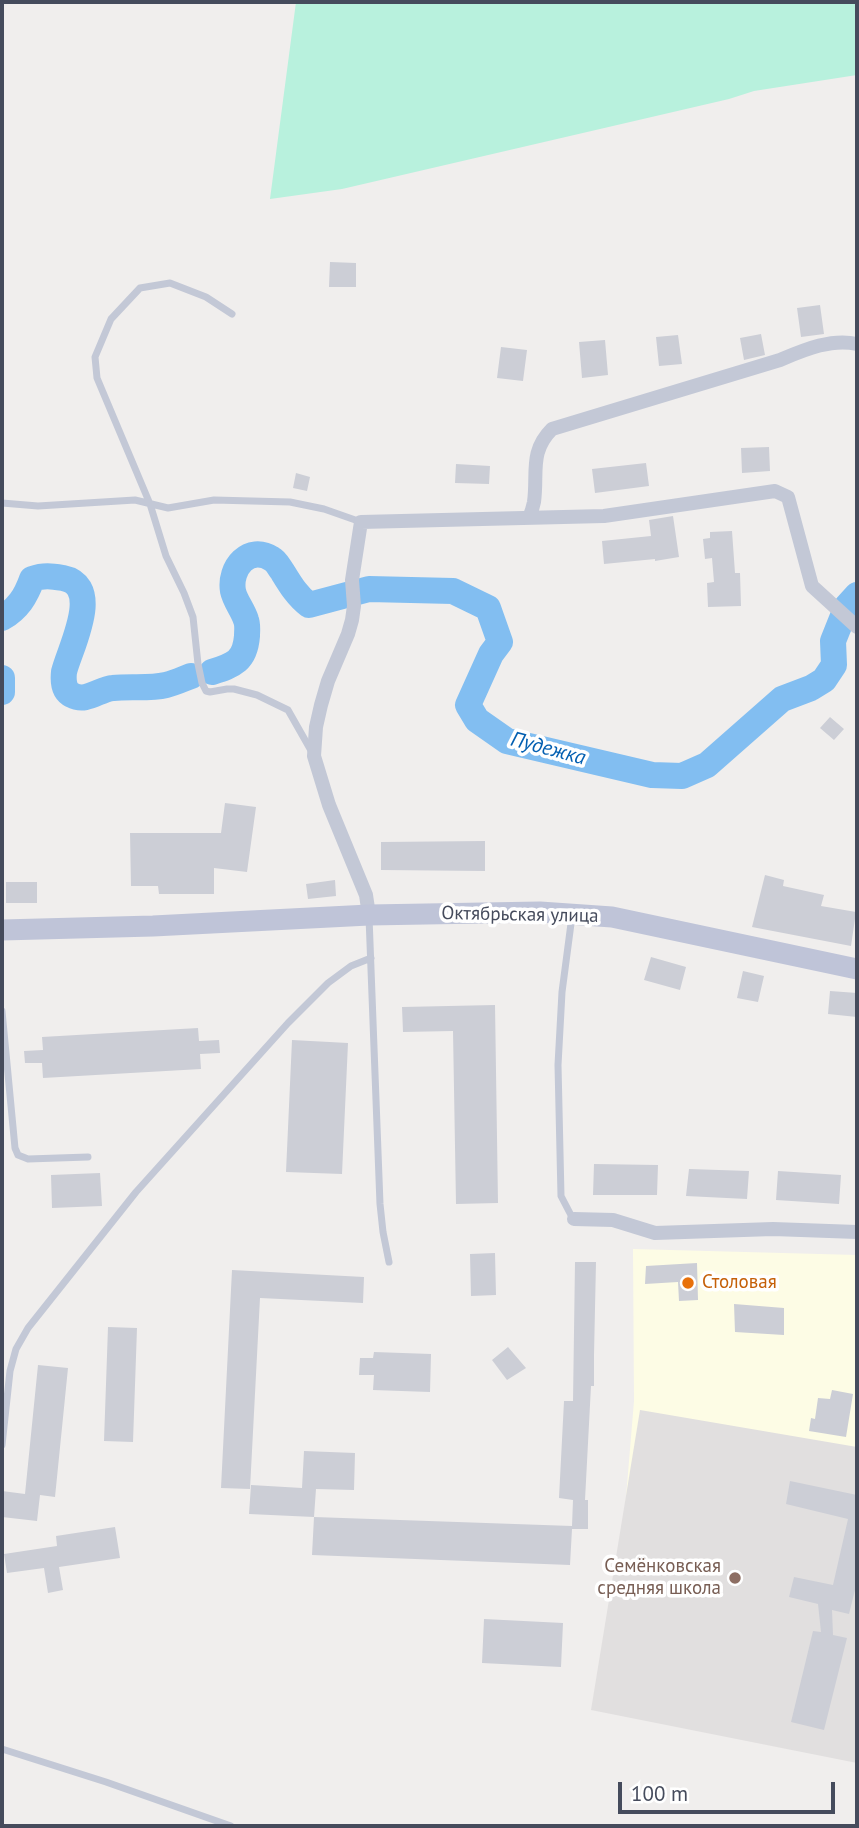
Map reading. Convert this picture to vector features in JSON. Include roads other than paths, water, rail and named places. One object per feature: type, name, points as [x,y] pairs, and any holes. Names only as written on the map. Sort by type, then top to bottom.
[{"type":"street","points":[[529,518],[534,502],[534,465],[542,439],[552,429],[780,360],[813,346],[848,342],[857,344]]},
{"type":"street","points":[[369,915],[366,895],[329,805],[314,756],[321,705],[348,634],[354,606],[352,580],[361,522],[604,516],[775,491],[788,497],[812,586],[854,625]]},
{"type":"street","name":"Октябрьская улица","points":[[2,930],[153,926],[369,915],[506,912],[572,914],[653,924],[857,969]]},
{"type":"street","points":[[574,1219],[614,1220],[655,1233],[773,1229],[857,1232]]},
{"type":"lane","points":[[232,314],[206,297],[170,283],[140,288],[111,319],[95,357],[97,377],[150,504],[166,556],[193,617],[198,664],[206,691],[234,689],[257,695],[288,710],[314,756]]},
{"type":"lane","points":[[2,503],[38,506],[135,500],[168,508],[214,500],[290,502],[324,509],[361,522]]},
{"type":"lane","points":[[572,914],[562,992],[558,1065],[561,1196],[574,1219]]},
{"type":"lane","points":[[369,915],[380,1204],[389,1262]]},
{"type":"lane","points":[[2,1445],[9,1371],[16,1349],[28,1328],[136,1192],[288,1023],[328,983],[351,966],[371,958]]},
{"type":"lane","points":[[2,1012],[15,1148],[18,1155],[28,1159],[88,1157]]},
{"type":"lane","points":[[2,1749],[231,1826]]},
{"type":"waterway","name":"Пудежка","points":[[212,672],[237,661],[244,651],[247,624],[234,595],[233,582],[238,567],[248,556],[264,555],[273,560],[297,594],[309,605],[369,589],[453,591],[488,608],[500,642],[491,654],[468,705],[477,720],[507,741],[652,775],[682,776],[707,765],[782,699],[824,680],[834,665],[833,641],[847,606],[857,595]]},
{"type":"waterway","name":"Пудежка","points":[[2,618],[21,601],[32,579],[48,576],[63,578],[75,583],[81,593],[83,605],[77,635],[64,672],[69,693],[77,697],[88,697],[108,689],[166,685],[191,676]]},
{"type":"waterway","name":"Пудежка","points":[[2,678],[2,692]]},
{"type":"place","name":"Столовая","points":[[688,1283]]},
{"type":"place","name":"Семёнковская средняя школа","points":[[735,1578]]}]
